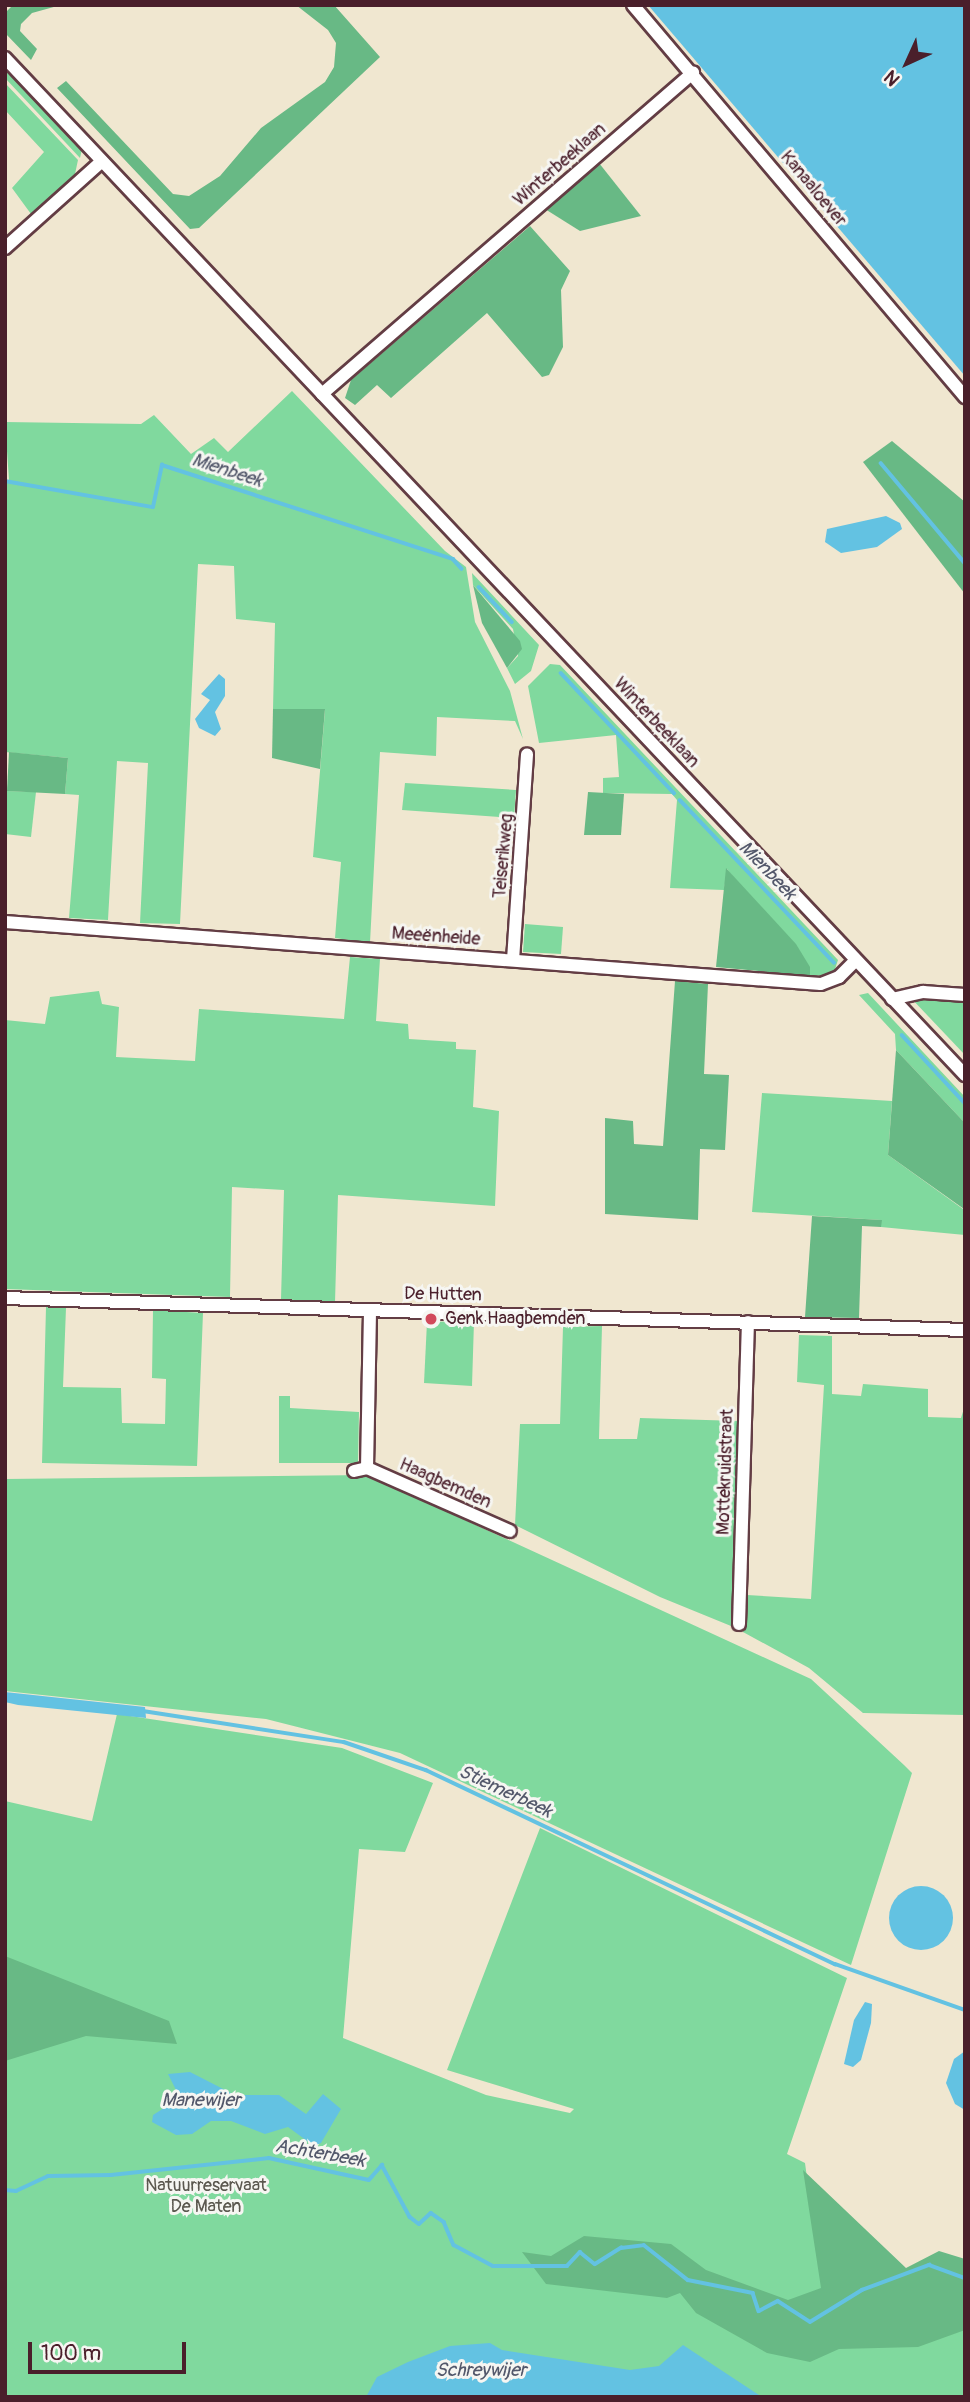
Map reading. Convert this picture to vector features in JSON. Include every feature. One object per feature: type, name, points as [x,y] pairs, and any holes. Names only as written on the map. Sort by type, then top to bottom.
[{"type":"street","name":"Kanaaloever","points":[[633,5],[965,397]]},
{"type":"street","name":"Winterbeeklaan","points":[[5,58],[965,1075]]},
{"type":"street","name":"Winterbeeklaan","points":[[322,394],[693,74]]},
{"type":"street","points":[[5,248],[102,161]]},
{"type":"street","name":"Teiserikweg","points":[[513,960],[527,754]]},
{"type":"street","name":"Meeënheide","points":[[5,922],[821,984],[839,977],[855,961]]},
{"type":"street","points":[[892,999],[923,992],[965,995]]},
{"type":"street","name":"De Hutten","points":[[5,1298],[965,1330]]},
{"type":"street","name":"Haagbemden","points":[[370,1311],[360,1469],[510,1531]]},
{"type":"street","name":"Mottekruidstraat","points":[[739,1624],[748,1322]]},
{"type":"green space","points":[[13,5],[61,5],[32,13],[21,24],[20,31],[37,49],[31,60],[5,33],[5,13]]},
{"type":"green space","points":[[296,5],[334,5],[380,57],[199,228],[190,229],[57,88],[66,81],[173,194],[189,196],[220,176],[261,128],[325,82],[334,67],[336,43],[328,30]]},
{"type":"green space","points":[[5,68],[82,149],[80,158],[5,78]]},
{"type":"green space","points":[[5,83],[78,160],[75,174],[31,214],[12,188],[44,152],[5,110]]},
{"type":"green space","points":[[599,163],[641,216],[580,231],[545,209]]},
{"type":"green space","points":[[530,226],[570,271],[561,290],[563,347],[549,375],[542,377],[487,313],[391,398],[377,385],[355,405],[345,398],[351,380]]},
{"type":"green space","points":[[292,391],[445,551],[466,567],[475,622],[510,691],[523,739],[515,721],[437,717],[436,756],[380,752],[370,943],[335,938],[341,862],[313,857],[325,710],[273,709],[275,623],[236,619],[234,566],[198,564],[180,924],[140,923],[148,763],[117,761],[108,920],[69,918],[79,795],[65,794],[68,758],[5,752],[5,482],[9,480],[5,422],[141,424],[154,415],[191,454],[214,438],[228,452]]},
{"type":"green space","points":[[892,441],[965,502],[965,594],[863,462]]},
{"type":"green space","points":[[472,573],[539,645],[531,671],[515,684],[507,668],[518,656],[513,629],[473,585]]},
{"type":"green space","points":[[473,585],[520,641],[522,649],[507,668],[482,623]]},
{"type":"green space","points":[[550,664],[560,665],[838,960],[833,975],[810,976],[727,869],[724,890],[670,888],[677,800],[672,794],[603,793],[603,778],[619,777],[616,735],[539,743],[528,686]]},
{"type":"green space","points":[[273,709],[325,709],[320,769],[272,758]]},
{"type":"green space","points":[[9,752],[68,758],[65,794],[7,791]]},
{"type":"green space","points":[[405,783],[516,790],[514,818],[402,810]]},
{"type":"green space","points":[[7,791],[36,792],[31,837],[5,834]]},
{"type":"green space","points":[[588,792],[624,794],[621,835],[584,835]]},
{"type":"green space","points":[[726,868],[796,944],[810,967],[810,976],[716,967]]},
{"type":"green space","points":[[525,924],[563,927],[561,954],[523,952]]},
{"type":"green space","points":[[350,957],[380,959],[376,1021],[408,1024],[409,1039],[456,1042],[456,1049],[476,1050],[473,1107],[499,1111],[495,1206],[338,1195],[335,1303],[281,1299],[284,1190],[232,1187],[230,1297],[5,1289],[5,1020],[45,1024],[50,997],[99,991],[102,1004],[119,1007],[116,1057],[195,1061],[199,1009],[344,1019]]},
{"type":"green space","points":[[675,981],[708,984],[704,1074],[729,1075],[725,1150],[700,1149],[698,1220],[605,1214],[605,1118],[633,1121],[634,1144],[663,1146]]},
{"type":"green space","points":[[868,993],[965,1097],[965,1123],[896,1050],[895,1034],[859,995]]},
{"type":"green space","points":[[910,997],[965,1000],[965,1055]]},
{"type":"green space","points":[[896,1050],[965,1123],[964,1209],[888,1155]]},
{"type":"green space","points":[[762,1093],[892,1101],[888,1155],[963,1209],[965,1195],[965,1235],[881,1227],[881,1220],[752,1212]]},
{"type":"green space","points":[[812,1216],[882,1220],[881,1227],[862,1226],[859,1318],[805,1317]]},
{"type":"green space","points":[[46,1307],[66,1308],[63,1387],[121,1388],[122,1423],[165,1424],[166,1379],[152,1378],[153,1310],[203,1313],[197,1466],[42,1463]]},
{"type":"green space","points":[[474,1321],[472,1386],[424,1383],[427,1322]]},
{"type":"green space","points":[[602,1326],[599,1439],[637,1439],[640,1418],[739,1421],[731,1626],[660,1597],[515,1525],[520,1424],[560,1424],[563,1327]]},
{"type":"green space","points":[[799,1335],[832,1336],[832,1394],[861,1396],[863,1384],[928,1389],[928,1417],[961,1418],[965,1405],[965,1715],[863,1713],[809,1668],[743,1632],[747,1595],[811,1599],[824,1385],[797,1382]]},
{"type":"green space","points":[[279,1396],[290,1396],[290,1408],[359,1412],[358,1463],[279,1463]]},
{"type":"green space","points":[[367,1475],[811,1679],[912,1773],[851,1965],[400,1753],[266,1719],[5,1691],[5,1479]]},
{"type":"green space","name":"Natuurreservaat De Maten","points":[[117,1714],[342,1748],[433,1783],[405,1852],[359,1849],[343,2038],[486,2095],[570,2113],[574,2109],[447,2070],[540,1828],[847,1978],[787,2154],[805,2163],[822,2288],[965,2324],[965,2397],[5,2397],[5,1801],[92,1821]]},
{"type":"green space","points":[[5,1956],[169,2021],[177,2044],[86,2036],[5,2061]]},
{"type":"green space","points":[[803,2170],[906,2268],[939,2251],[965,2259],[965,2330],[918,2347],[839,2349],[810,2362],[767,2353],[696,2313],[680,2293],[667,2298],[546,2284],[522,2252],[551,2256],[584,2236],[671,2244],[706,2270],[788,2300],[821,2288]]},
{"type":"water","points":[[648,5],[965,5],[965,376]]},
{"type":"water","points":[[886,516],[900,523],[902,529],[877,547],[841,553],[825,542],[827,529]]},
{"type":"water","points":[[219,674],[225,679],[225,696],[215,712],[221,729],[215,736],[199,728],[195,719],[210,700],[201,694]]},
{"type":"water","points":[[5,1692],[145,1707],[146,1718],[18,1705],[5,1702]]},
{"type":"water","points":[[915,1886],[927,1886],[944,1895],[951,1906],[951,1930],[944,1941],[927,1950],[915,1950],[903,1945],[894,1936],[889,1924],[889,1912],[894,1900],[903,1891]]},
{"type":"water","points":[[865,2002],[872,2004],[871,2023],[861,2060],[853,2067],[844,2064],[854,2020]]},
{"type":"water","points":[[965,2051],[965,2110],[955,2104],[946,2083],[954,2059]]},
{"type":"water","name":"Manewijer","points":[[190,2072],[235,2095],[279,2095],[306,2114],[323,2094],[341,2109],[321,2143],[314,2146],[288,2127],[265,2134],[231,2121],[211,2121],[192,2134],[176,2135],[152,2122],[153,2115],[180,2098],[168,2074]]},
{"type":"water","name":"Schreywijer","points":[[490,2343],[502,2350],[630,2370],[659,2366],[683,2345],[762,2397],[366,2397],[377,2377],[408,2362],[450,2346]]},
{"type":"waterway","points":[[881,463],[965,563]]},
{"type":"waterway","name":"Mienbeek","points":[[5,481],[153,507],[162,465],[453,559],[462,569]]},
{"type":"waterway","name":"Mienbeek","points":[[479,587],[512,622]]},
{"type":"waterway","name":"Mienbeek","points":[[561,673],[674,793]]},
{"type":"waterway","name":"Mienbeek","points":[[680,800],[834,962]]},
{"type":"waterway","name":"Mienbeek","points":[[902,1035],[965,1103]]},
{"type":"waterway","name":"Stiemerbeek","points":[[143,1711],[344,1742],[426,1770],[835,1964],[965,2010]]},
{"type":"waterway","name":"Achterbeek","points":[[5,2190],[16,2191],[48,2176],[111,2175],[269,2158],[369,2180],[382,2165],[410,2217],[419,2224],[431,2213],[444,2222],[454,2245],[493,2266],[567,2266],[580,2252],[595,2264],[621,2248],[644,2245],[688,2280],[753,2293],[759,2311],[778,2301],[810,2322],[862,2290],[929,2265],[965,2278]]},
{"type":"place","name":"Genk Haagbemden","points":[[431,1319]]}]
